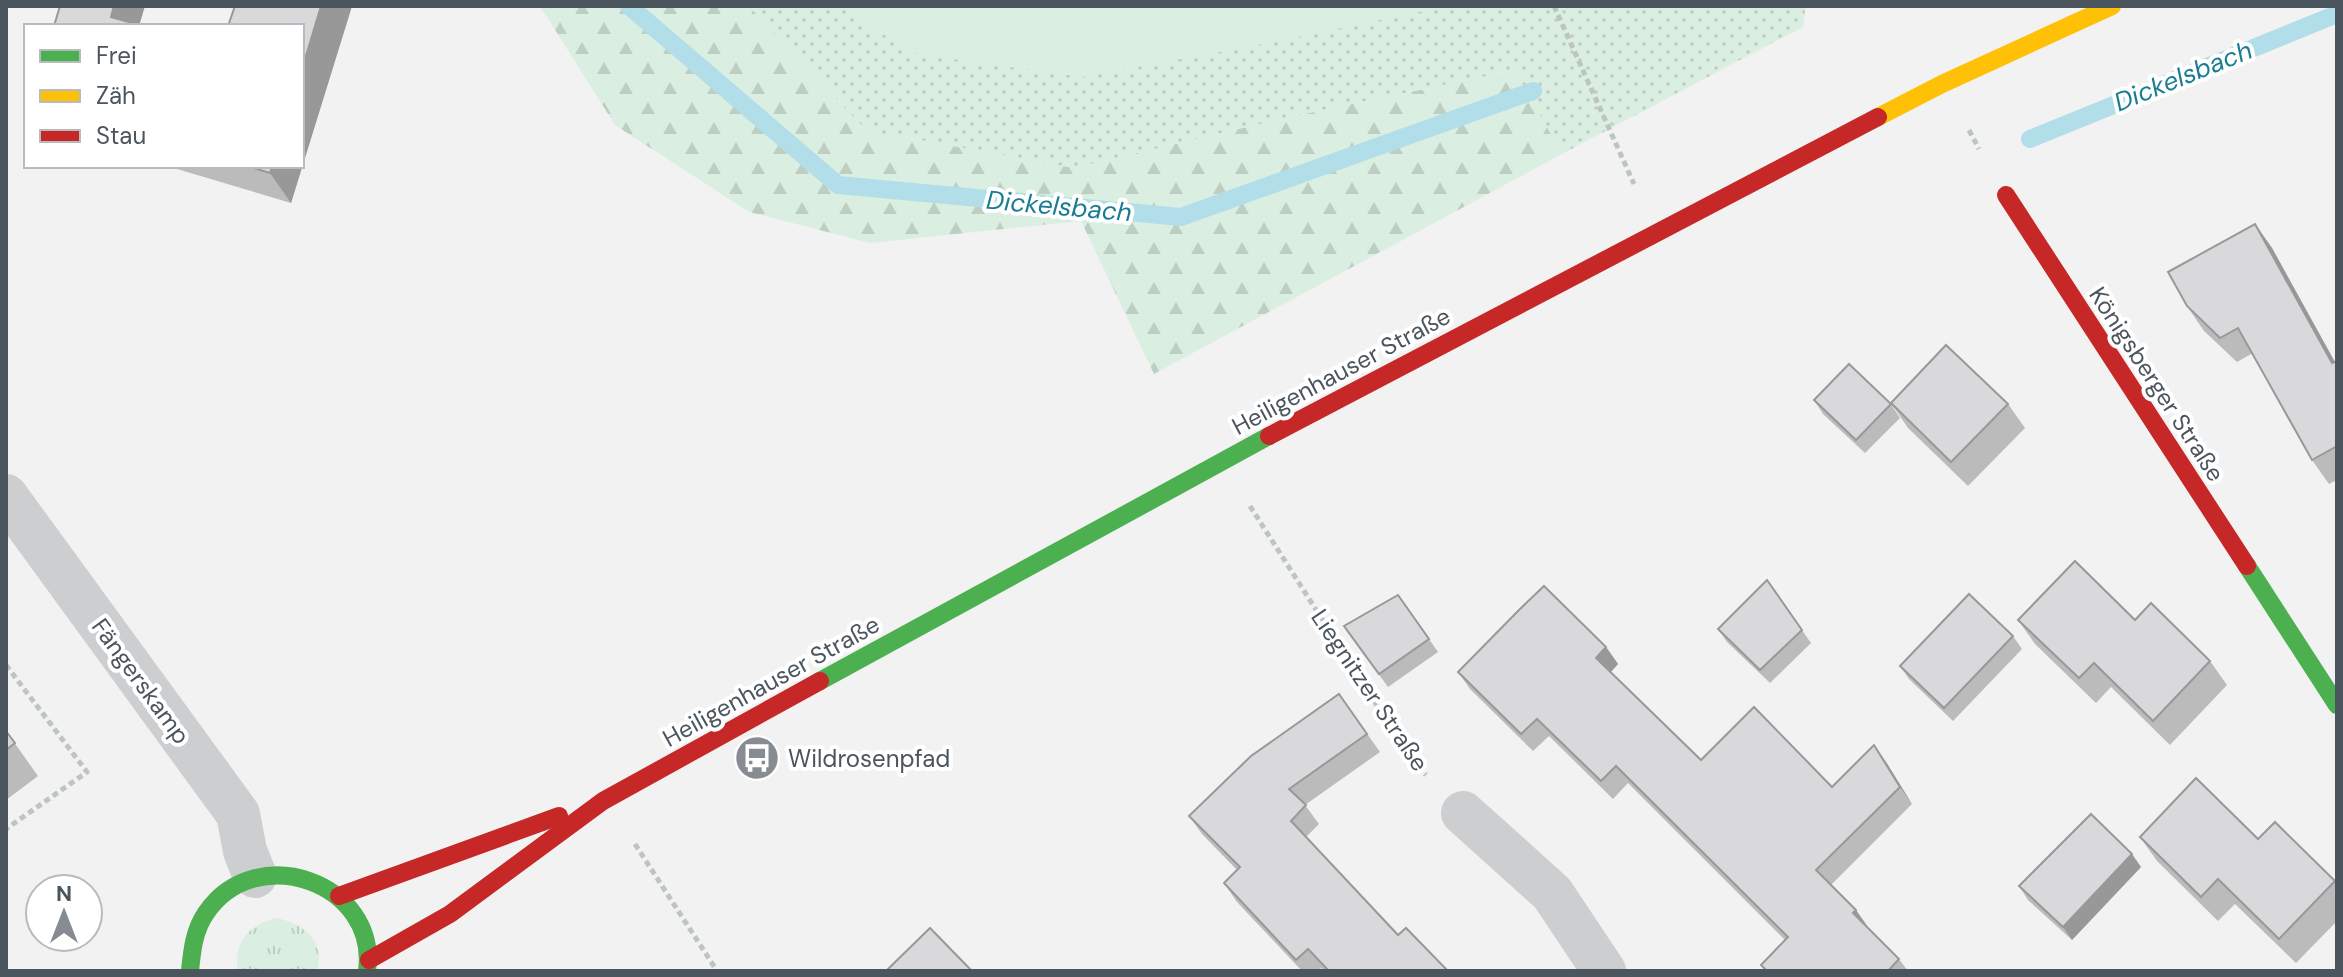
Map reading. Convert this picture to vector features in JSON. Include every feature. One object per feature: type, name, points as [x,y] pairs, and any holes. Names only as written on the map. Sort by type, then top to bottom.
[{"type":"main road","name":"Heiligenhauser Straße","points":[[368,966],[450,914],[603,801],[1218,463],[1942,84],[2112,6]]},
{"type":"main road","name":"Königsberger Straße","points":[[2006,195],[2337,705]]},
{"type":"main road","name":"Heiligenhauser Straße","points":[[339,896],[603,801]]},
{"type":"main road","points":[[189,970],[193,938],[206,911],[228,889],[255,876],[285,873],[314,880],[339,896],[361,925],[368,966]]},
{"type":"street","name":"Fängerskamp","points":[[6,496],[238,814],[245,851],[255,876]]},
{"type":"street","points":[[1463,813],[1552,893],[1604,971]]},
{"type":"path","points":[[1554,6],[1655,233]]},
{"type":"path","points":[[1942,84],[2006,195]]},
{"type":"path","name":"Liegnitzer Straße","points":[[1218,463],[1253,511],[1413,762],[1463,813]]},
{"type":"path","points":[[6,665],[87,772],[6,829]]},
{"type":"path","points":[[603,801],[717,971]]},
{"type":"green space","points":[[540,6],[749,6],[866,130],[1074,168],[1280,119],[1516,70],[1562,154],[1154,374],[1081,221],[870,243],[749,212],[615,125]]},
{"type":"green space","points":[[749,6],[1806,6],[1803,27],[1562,154],[1515,70],[1280,119],[1074,168],[866,130]]},
{"type":"green space","points":[[852,6],[1448,6],[1083,77],[917,54],[862,22]]},
{"type":"green space","points":[[275,918],[294,924],[310,935],[318,951],[317,971],[238,971],[238,952],[244,937],[265,921]]},
{"type":"building","points":[[60,6],[114,6],[111,17],[136,24],[55,24]]},
{"type":"building","points":[[235,6],[321,6],[304,62],[304,24],[229,24]]},
{"type":"building","points":[[254,168],[271,168],[270,173]]},
{"type":"building","points":[[2255,224],[2332,363],[2337,361],[2337,446],[2312,460],[2238,328],[2220,338],[2187,306],[2168,272]]},
{"type":"building","points":[[1946,345],[2008,404],[1951,462],[1891,403]]},
{"type":"building","points":[[1849,364],[1891,404],[1856,440],[1814,400]]},
{"type":"building","points":[[2075,561],[2135,620],[2151,603],[2210,661],[2153,721],[2094,663],[2079,678],[2018,620]]},
{"type":"building","points":[[1767,580],[1802,630],[1760,670],[1718,629]]},
{"type":"building","points":[[1544,586],[1606,647],[1596,658],[1701,760],[1754,707],[1832,787],[1874,745],[1900,787],[1816,870],[1899,959],[1888,971],[1767,971],[1761,965],[1788,937],[1616,766],[1601,781],[1537,719],[1521,734],[1458,672]]},
{"type":"building","points":[[1969,594],[2013,636],[1944,708],[1900,666]]},
{"type":"building","points":[[1398,595],[1429,639],[1379,674],[1344,626]]},
{"type":"building","points":[[1339,694],[1367,734],[1289,789],[1306,805],[1291,821],[1398,935],[1406,928],[1448,971],[1329,971],[1308,949],[1296,960],[1224,883],[1240,867],[1189,816],[1251,756]]},
{"type":"building","points":[[6,731],[15,743],[6,750]]},
{"type":"building","points":[[2196,778],[2258,839],[2275,822],[2335,881],[2279,939],[2218,879],[2201,897],[2140,837]]},
{"type":"building","points":[[2091,814],[2132,854],[2063,927],[2019,886]]},
{"type":"building","points":[[930,928],[972,971],[886,971]]},
{"type":"waterway","name":"Dickelsbach","points":[[629,6],[838,185],[1181,217],[1533,91]]},
{"type":"waterway","name":"Dickelsbach","points":[[2030,139],[2337,14]]},
{"type":"traffic: fast","points":[[820,681],[1269,436]]},
{"type":"traffic: fast","points":[[2247,566],[2337,705]]},
{"type":"traffic: fast","points":[[190,971],[196,934],[206,913],[228,891],[254,878],[282,876],[310,881],[335,894],[354,914],[366,940],[367,971]]},
{"type":"traffic: slow","points":[[1878,117],[2112,6]]},
{"type":"traffic: jam","points":[[1269,436],[1878,117]]},
{"type":"traffic: jam","points":[[2006,195],[2247,566]]},
{"type":"traffic: jam","points":[[369,960],[450,914],[603,801],[820,681]]},
{"type":"traffic: jam","points":[[339,896],[559,816]]},
{"type":"place","name":"Wildrosenpfad","points":[[757,758]]}]
